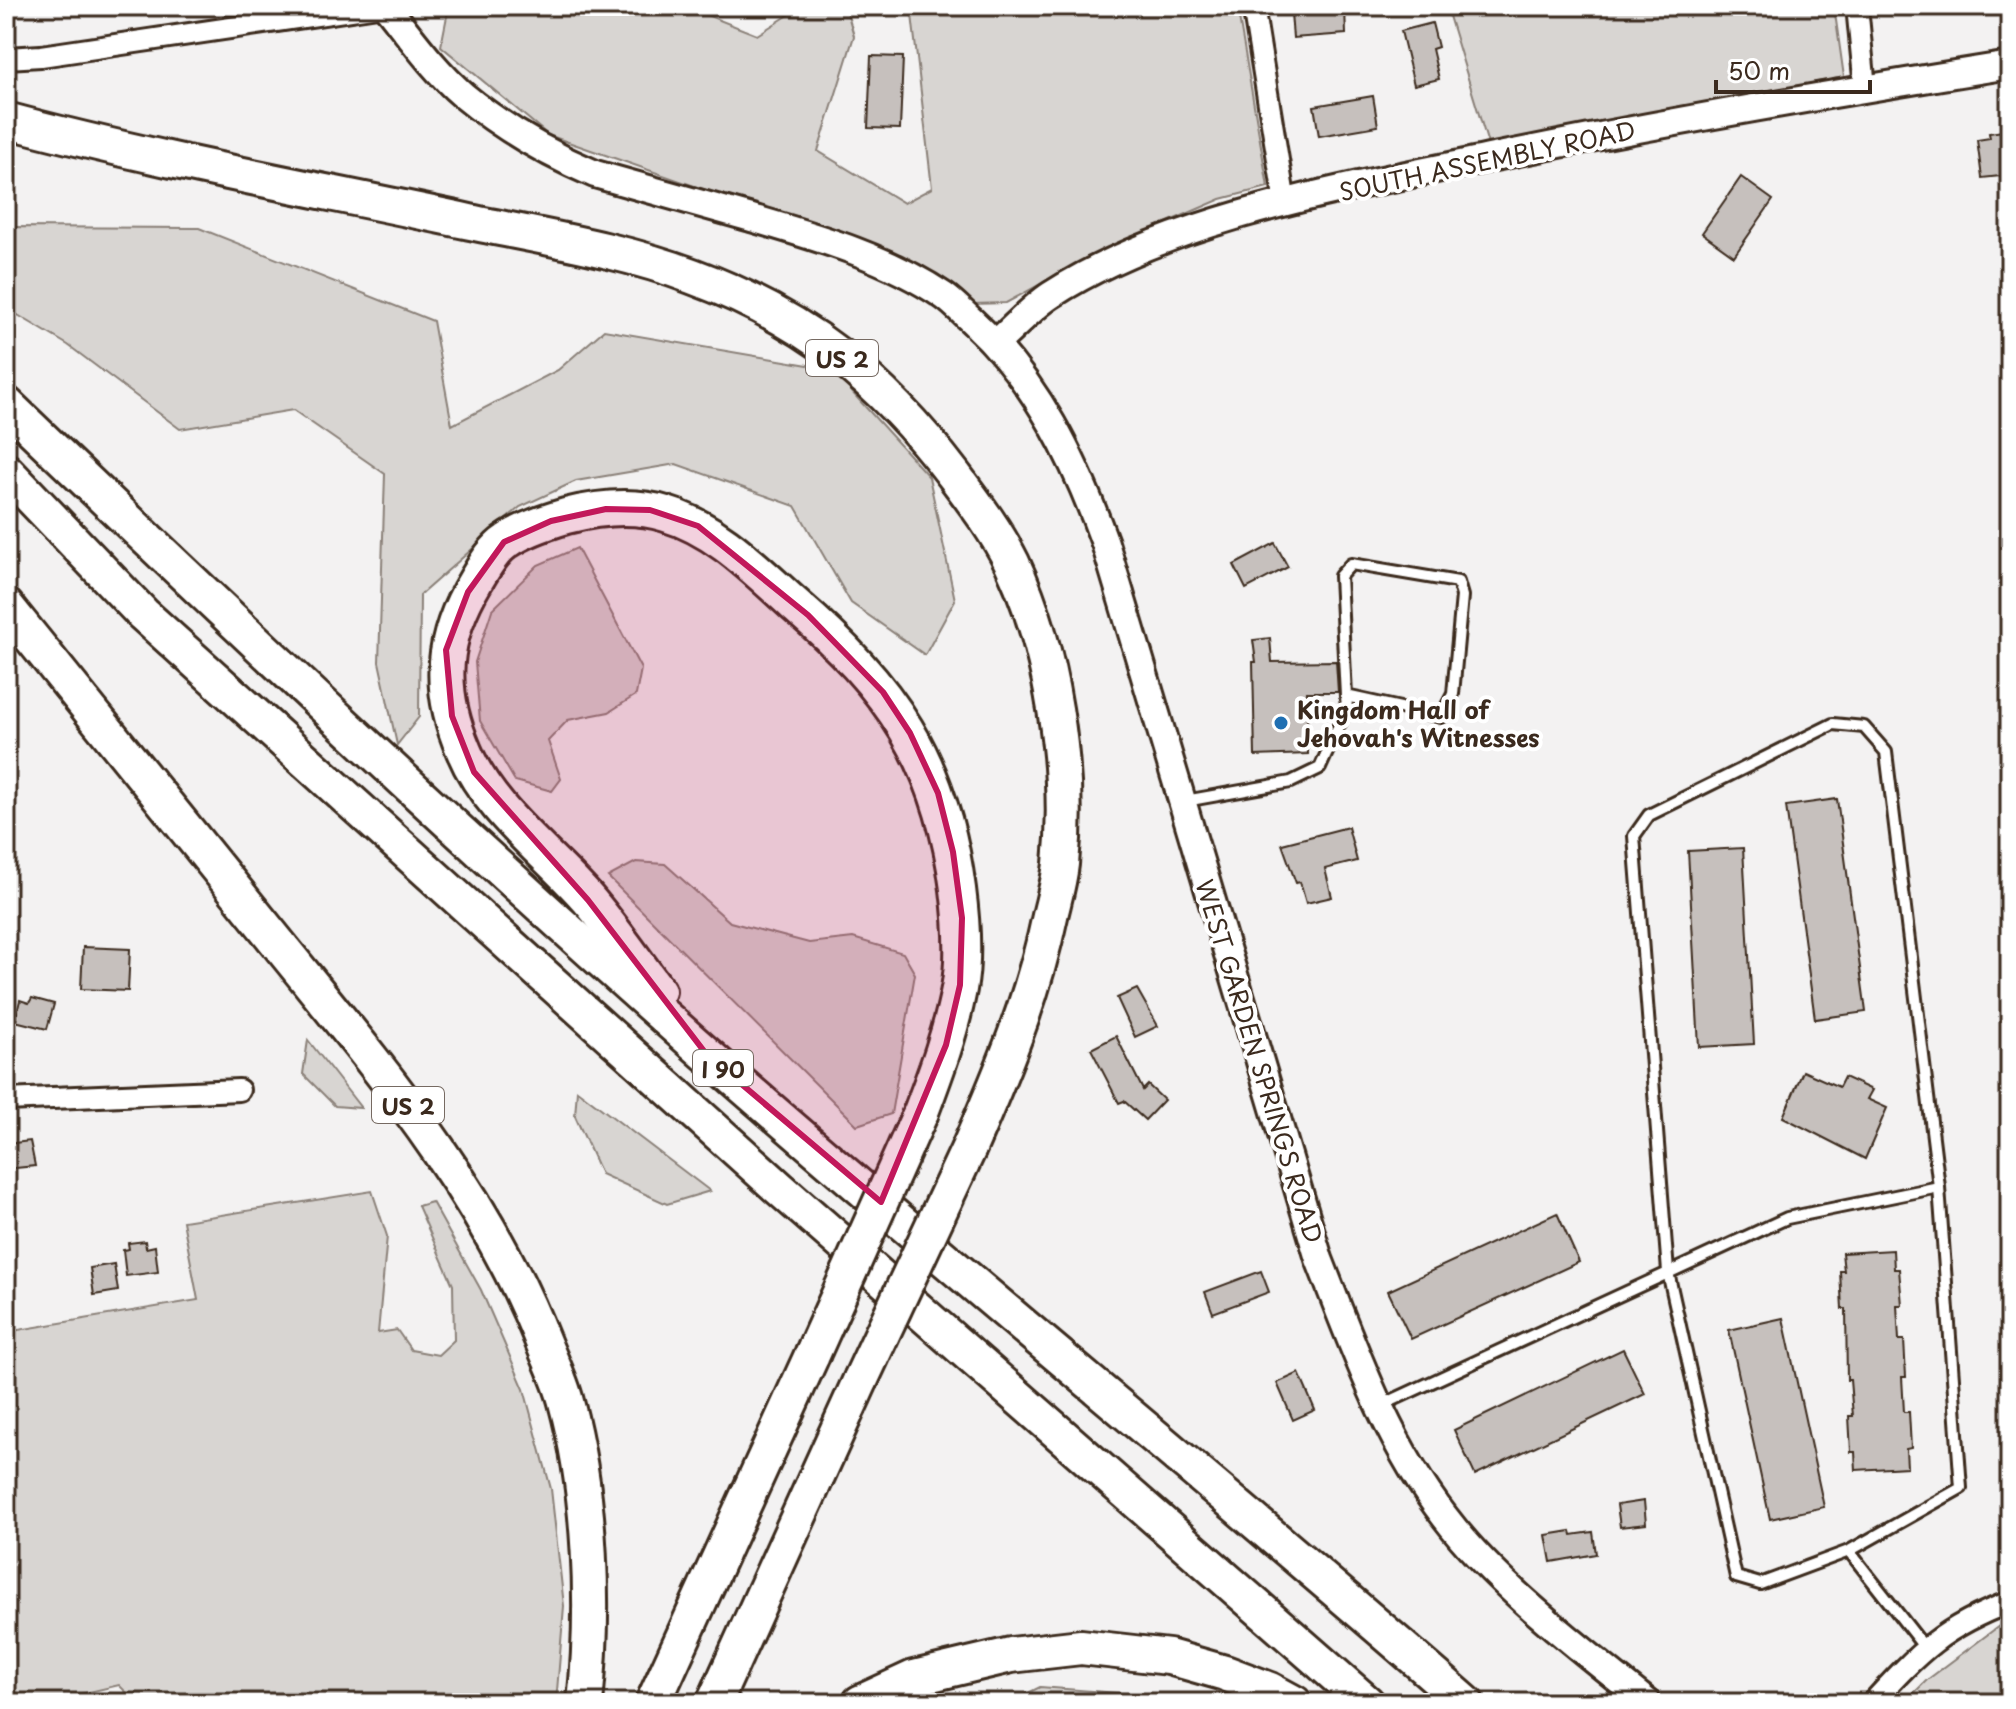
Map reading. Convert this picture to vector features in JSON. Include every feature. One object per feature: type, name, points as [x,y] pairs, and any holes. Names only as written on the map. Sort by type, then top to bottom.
[{"type":"highway","name":"US 2","points":[[6,120],[504,229],[689,274],[789,319],[843,358],[891,399],[931,445],[980,510],[1012,564],[1039,637],[1056,711],[1062,792],[1061,865],[1039,970],[1013,1046],[969,1148],[714,1703]]},
{"type":"highway","name":"I 90","points":[[6,404],[223,613],[707,1055],[1466,1703]]},
{"type":"highway","name":"I 90","points":[[6,471],[143,614],[779,1188],[1367,1703]]},
{"type":"highway","points":[[653,1703],[921,1112],[946,1045],[960,985],[962,918],[953,852],[938,793],[910,733],[883,692],[808,615],[731,548],[698,526],[668,514],[628,509],[583,512],[551,521],[504,542],[486,563],[468,592],[446,650],[446,681],[452,716],[474,772],[494,800],[588,900],[707,1055]]},
{"type":"highway","name":"US 2","points":[[6,606],[400,1095],[476,1205],[525,1297],[566,1401],[581,1478],[590,1573],[589,1663],[585,1703]]},
{"type":"highway","points":[[860,1703],[914,1678],[1011,1655],[1081,1647],[1169,1657],[1225,1673],[1294,1703]]},
{"type":"street","points":[[6,58],[41,56],[378,6]]},
{"type":"street","name":"WEST GARDEN SPRINGS ROAD","points":[[386,6],[462,93],[512,131],[557,158],[595,174],[836,242],[901,271],[946,297],[996,343],[1028,383],[1086,490],[1105,543],[1319,1259],[1364,1374],[1402,1451],[1435,1503],[1474,1553],[1648,1703]]},
{"type":"street","points":[[1253,6],[1285,203]]},
{"type":"street","points":[[1857,6],[1865,88]]},
{"type":"street","name":"SOUTH ASSEMBLY ROAD","points":[[996,343],[1049,297],[1115,262],[1214,224],[1285,203],[1558,144],[2010,65]]},
{"type":"street","points":[[6,1100],[239,1090]]},
{"type":"street","points":[[1872,1703],[1925,1648],[1968,1618],[2010,1602]]},
{"type":"lane","points":[[1183,801],[1291,782],[1320,768],[1347,708],[1346,696],[1340,576],[1351,564],[1458,582],[1462,596],[1453,694],[1441,717],[1346,696]]},
{"type":"lane","points":[[1833,724],[1864,727],[1886,752],[1939,1187],[1961,1488],[1849,1551],[1760,1584],[1736,1577],[1668,1272],[1634,836],[1649,815],[1833,724]]},
{"type":"lane","points":[[1380,1406],[1787,1218],[1939,1187]]},
{"type":"lane","points":[[1849,1551],[1925,1648]]},
{"type":"highlighted area","points":[[606,509],[650,510],[698,526],[808,615],[883,692],[910,733],[938,793],[953,852],[962,918],[960,985],[946,1045],[881,1202],[707,1055],[588,900],[474,772],[452,716],[446,650],[468,592],[504,542],[551,521]]},
{"type":"shaded area","points":[[449,6],[684,6],[757,35],[803,6],[842,6],[846,8],[854,36],[818,151],[904,203],[932,188],[911,6],[1237,6],[1268,187],[1221,199],[1101,251],[1006,303],[972,304],[781,216],[548,135],[441,46]]},
{"type":"shaded area","points":[[1446,6],[1834,6],[1844,77],[1488,144]]},
{"type":"shaded area","points":[[6,227],[199,228],[433,321],[452,425],[558,370],[604,330],[831,369],[929,477],[955,600],[925,655],[851,603],[795,506],[676,464],[576,481],[520,507],[420,595],[419,717],[397,745],[379,662],[385,474],[293,410],[180,429],[68,345],[6,308]]},
{"type":"shaded area","points":[[577,548],[641,669],[636,695],[609,712],[568,720],[548,741],[561,779],[552,791],[515,781],[480,721],[475,662],[492,610],[538,565]]},
{"type":"shaded area","points":[[636,862],[665,864],[730,922],[809,943],[853,938],[903,953],[915,974],[891,1114],[857,1125],[608,877]]},
{"type":"shaded area","points":[[308,1040],[361,1108],[335,1106],[303,1074]]},
{"type":"shaded area","points":[[577,1090],[710,1191],[667,1204],[601,1174],[575,1116]]},
{"type":"shaded area","points":[[372,1191],[387,1236],[378,1333],[397,1330],[411,1350],[438,1355],[454,1340],[453,1285],[418,1206],[432,1202],[481,1290],[524,1389],[551,1489],[564,1606],[556,1703],[137,1703],[119,1685],[42,1703],[6,1703],[6,1332],[198,1300],[183,1221]]},
{"type":"shaded area","points":[[2010,1622],[2010,1703],[1904,1703],[1927,1680],[2003,1623]]},
{"type":"shaded area","points":[[1040,1687],[1183,1698],[1203,1703],[1008,1703]]},
{"type":"building","points":[[1345,9],[1346,34],[1293,38],[1291,13]]},
{"type":"building","points":[[1432,23],[1438,47],[1432,49],[1439,79],[1414,85],[1401,31]]},
{"type":"building","points":[[871,56],[903,57],[900,129],[868,128]]},
{"type":"building","points":[[1373,96],[1378,126],[1319,136],[1314,106]]},
{"type":"building","points":[[2010,130],[2010,175],[1982,178],[1977,140],[1990,138],[1989,133]]},
{"type":"building","points":[[1741,177],[1773,200],[1734,256],[1702,233]]},
{"type":"building","points":[[1275,543],[1288,567],[1246,589],[1234,565]]},
{"type":"building","name":"Kingdom Hall of Jehovah's Witnesses","points":[[1270,638],[1272,662],[1336,661],[1338,692],[1307,692],[1308,754],[1255,756],[1253,662],[1256,662],[1253,640]]},
{"type":"building","points":[[1837,799],[1866,1012],[1815,1019],[1786,806]]},
{"type":"building","points":[[1348,827],[1357,861],[1325,869],[1332,897],[1306,903],[1282,844]]},
{"type":"building","points":[[1743,848],[1754,1044],[1699,1047],[1688,851]]},
{"type":"building","points":[[83,947],[130,949],[128,991],[81,989]]},
{"type":"building","points":[[1137,989],[1158,1026],[1135,1037],[1117,998]]},
{"type":"building","points":[[32,998],[54,1004],[47,1029],[15,1021],[20,1000],[29,1003]]},
{"type":"building","points":[[1116,1036],[1143,1090],[1148,1085],[1164,1100],[1145,1120],[1124,1101],[1119,1103],[1091,1049]]},
{"type":"building","points":[[1803,1071],[1839,1087],[1844,1077],[1872,1090],[1867,1099],[1887,1108],[1865,1159],[1783,1117]]},
{"type":"building","points":[[30,1141],[35,1166],[6,1169],[6,1144]]},
{"type":"building","points":[[1557,1213],[1579,1262],[1411,1339],[1388,1291]]},
{"type":"building","points":[[145,1241],[146,1248],[155,1246],[158,1272],[126,1276],[123,1250],[129,1249],[128,1243]]},
{"type":"building","points":[[1893,1250],[1894,1269],[1899,1269],[1902,1305],[1897,1305],[1899,1340],[1904,1340],[1904,1412],[1909,1412],[1911,1448],[1906,1449],[1907,1467],[1856,1470],[1855,1452],[1851,1452],[1849,1416],[1853,1416],[1850,1380],[1847,1380],[1846,1309],[1842,1309],[1842,1253]]},
{"type":"building","points":[[114,1264],[118,1291],[94,1295],[90,1268]]},
{"type":"building","points":[[1261,1271],[1269,1292],[1213,1313],[1205,1292]]},
{"type":"building","points":[[1783,1318],[1824,1507],[1770,1519],[1729,1330]]},
{"type":"building","points":[[1623,1349],[1645,1394],[1475,1475],[1454,1430]]},
{"type":"building","points":[[1299,1373],[1315,1410],[1293,1420],[1277,1383]]},
{"type":"building","points":[[1644,1501],[1646,1524],[1620,1527],[1617,1505]]},
{"type":"building","points":[[1571,1531],[1572,1535],[1593,1532],[1596,1554],[1551,1562],[1546,1535]]},
{"type":"place","name":"Kingdom Hall of Jehovah's Witnesses","points":[[1281,723]]}]
